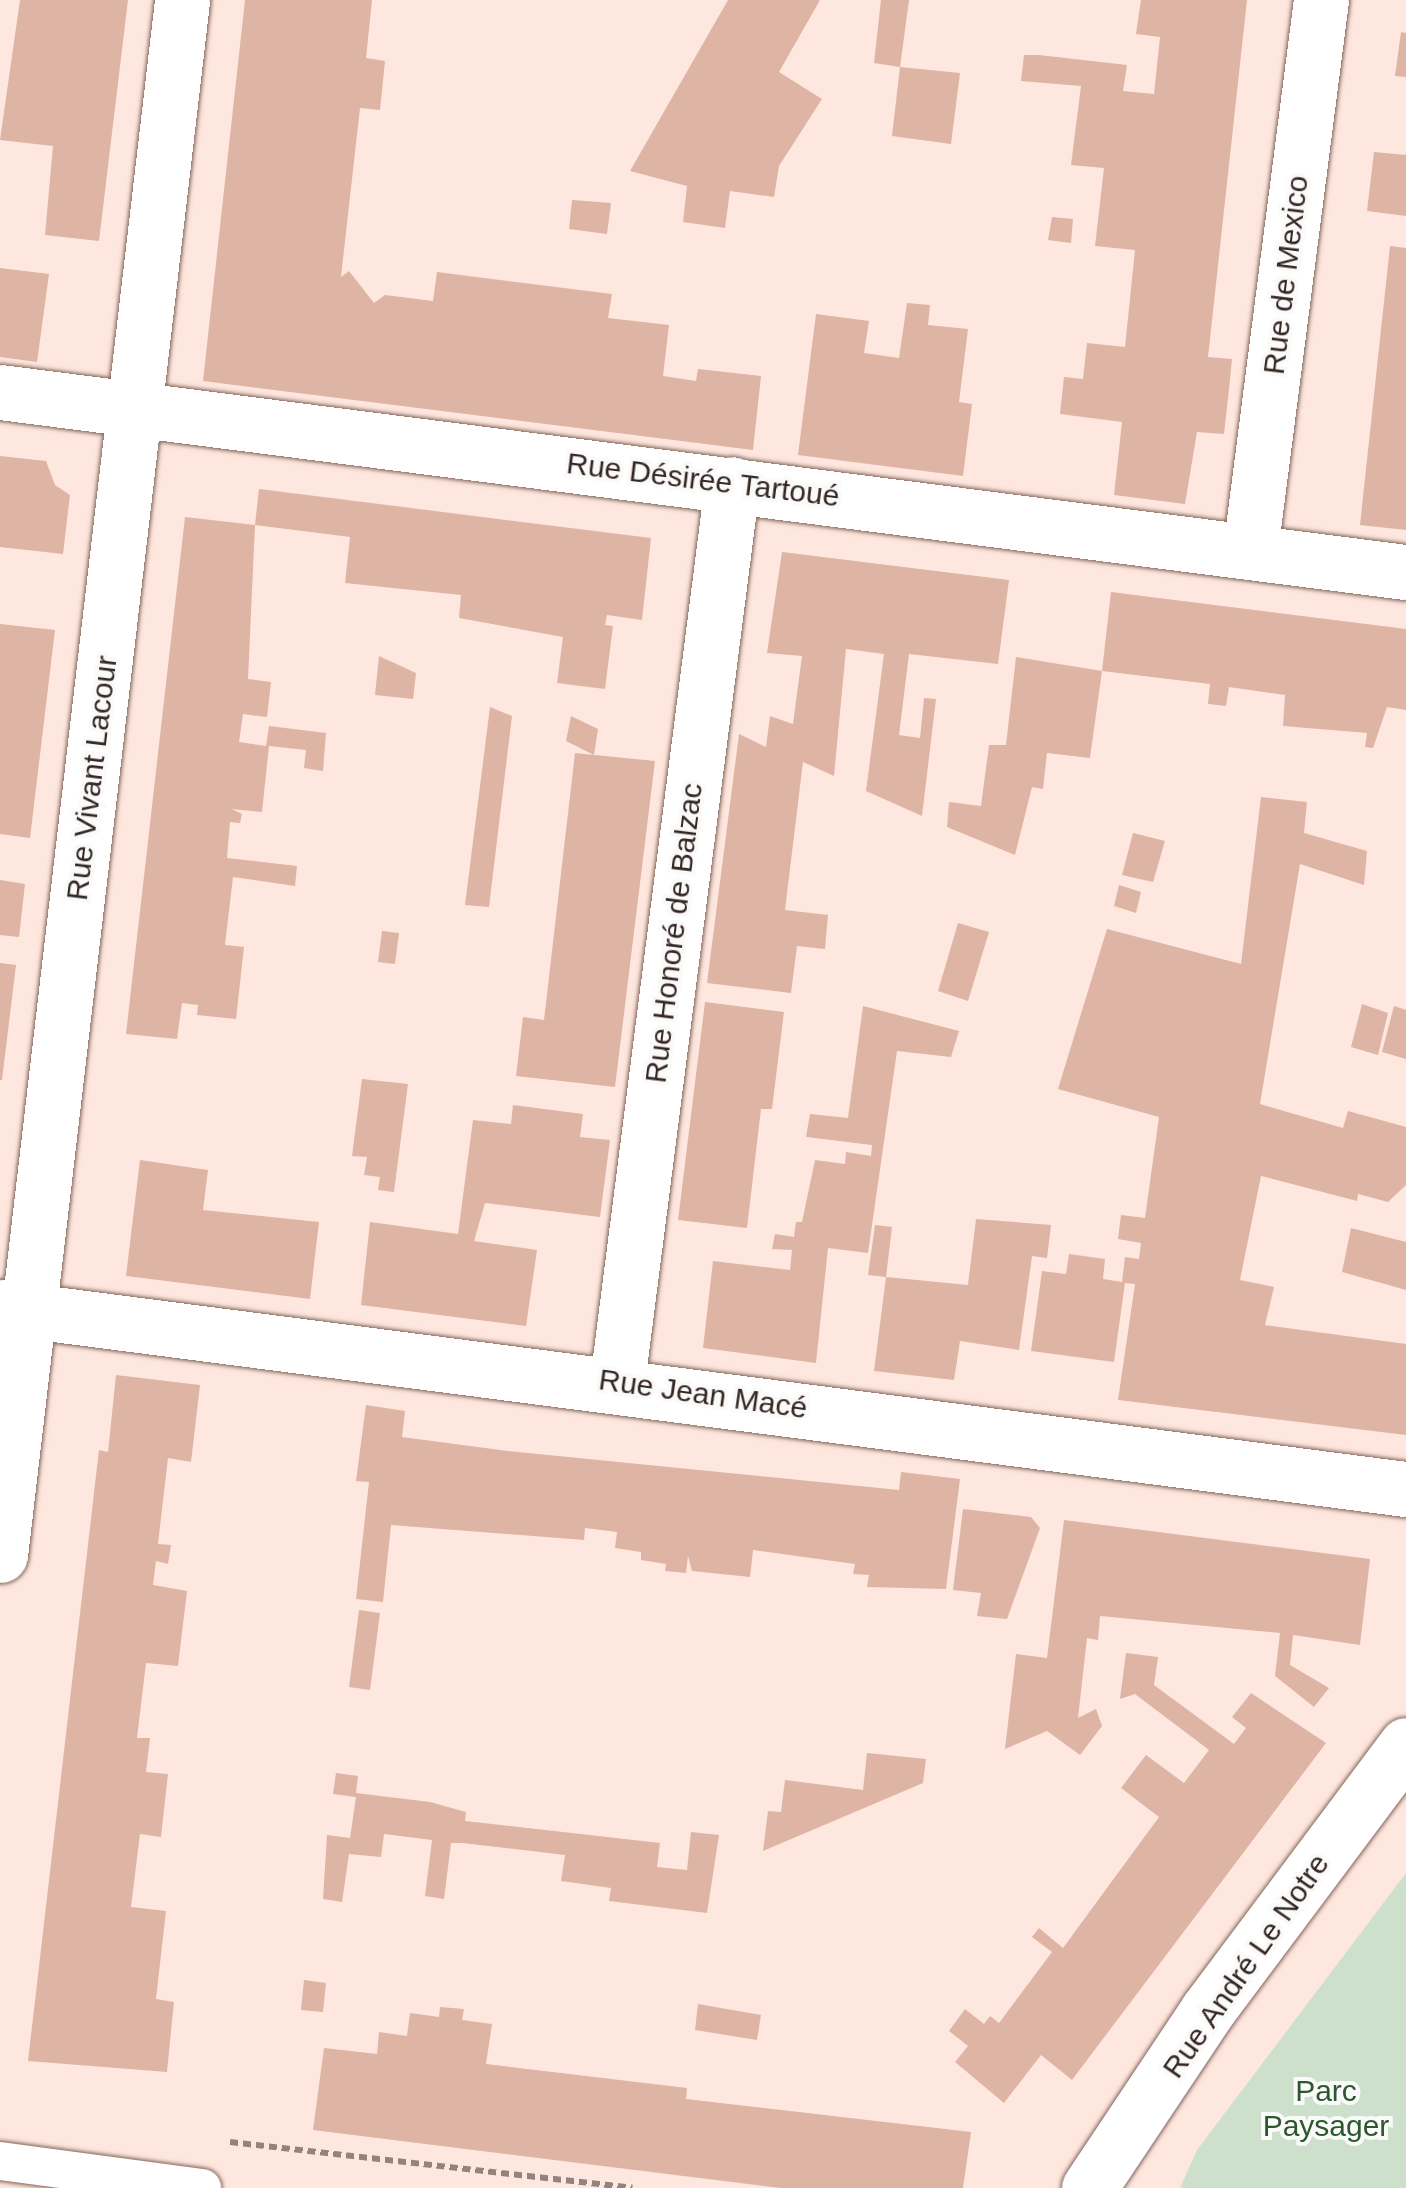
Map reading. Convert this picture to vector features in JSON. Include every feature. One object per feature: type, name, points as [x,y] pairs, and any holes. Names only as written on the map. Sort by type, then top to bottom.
[{"type":"street","name":"Rue Vivant Lacour","points":[[0,1555],[16,1308],[135,406],[182,0]]},
{"type":"street","name":"Rue de Mexico","points":[[1250,551],[1322,0]]},
{"type":"street","name":"Rue Désirée Tartoué","points":[[0,392],[135,406],[1406,572]]},
{"type":"street","name":"Rue Honoré de Balzac","points":[[617,1382],[732,484]]},
{"type":"street","name":"Rue Jean Macé","points":[[16,1308],[617,1382],[1406,1489]]},
{"type":"street","name":"Rue André Le Notre","points":[[1089,2188],[1206,2012],[1406,1745]]},
{"type":"lane","points":[[0,2161],[202,2188]]},
{"type":"path","points":[[217,2140],[632,2188]]},
{"type":"green space","name":"Parc Paysager","points":[[1406,1873],[1406,2188],[1180,2188],[1197,2150]]},
{"type":"building","points":[[20,0],[128,0],[99,241],[45,235],[53,146],[0,140]]},
{"type":"building","points":[[245,0],[372,0],[366,58],[385,61],[380,110],[360,108],[341,277],[349,271],[374,303],[385,295],[433,301],[437,272],[612,294],[608,318],[669,325],[663,376],[696,381],[698,369],[761,376],[753,450],[203,381]]},
{"type":"building","points":[[728,0],[820,0],[779,72],[822,99],[779,166],[774,197],[730,191],[725,228],[683,222],[687,186],[630,171]]},
{"type":"building","points":[[881,0],[909,0],[900,67],[874,63]]},
{"type":"building","points":[[1141,0],[1247,0],[1208,357],[1232,359],[1224,434],[1197,432],[1185,504],[1114,495],[1122,422],[1060,414],[1064,377],[1083,379],[1087,343],[1125,347],[1135,250],[1095,246],[1104,168],[1071,165],[1081,86],[1021,81],[1024,55],[1039,55],[1127,65],[1123,91],[1154,94],[1160,37],[1136,34]]},
{"type":"building","points":[[1401,32],[1406,33],[1406,77],[1395,76]]},
{"type":"building","points":[[900,67],[960,73],[951,144],[892,136]]},
{"type":"building","points":[[1374,152],[1406,155],[1406,216],[1367,211]]},
{"type":"building","points":[[572,200],[611,203],[607,234],[569,229]]},
{"type":"building","points":[[1052,217],[1073,219],[1071,243],[1048,240]]},
{"type":"building","points":[[1390,246],[1406,248],[1406,530],[1360,525]]},
{"type":"building","points":[[0,268],[49,274],[37,362],[0,357]]},
{"type":"building","points":[[907,303],[930,305],[928,325],[968,329],[959,402],[972,404],[963,476],[798,455],[816,314],[869,321],[864,353],[899,358]]},
{"type":"building","points":[[0,456],[46,461],[55,485],[70,495],[63,554],[0,547]]},
{"type":"building","points":[[259,489],[651,538],[642,620],[607,615],[605,625],[613,626],[605,689],[557,683],[563,637],[459,618],[461,595],[345,583],[350,537],[255,525]]},
{"type":"building","points":[[185,517],[255,525],[248,679],[271,682],[267,717],[243,714],[239,742],[266,746],[269,726],[326,733],[323,771],[304,768],[306,750],[269,746],[262,812],[232,809],[242,814],[240,823],[230,822],[227,858],[297,866],[295,886],[233,877],[225,945],[244,947],[236,1019],[197,1015],[198,1005],[182,1003],[177,1039],[126,1034]]},
{"type":"building","points":[[782,552],[1009,580],[998,664],[909,654],[899,735],[920,738],[924,698],[936,699],[922,816],[866,791],[884,654],[846,649],[834,776],[803,762],[785,910],[828,915],[825,949],[797,946],[791,993],[707,983],[739,734],[766,747],[770,716],[793,724],[802,656],[767,653]]},
{"type":"building","points":[[1111,592],[1406,629],[1406,710],[1387,707],[1373,748],[1365,747],[1367,733],[1283,726],[1285,695],[1229,687],[1226,706],[1208,704],[1210,684],[1102,671]]},
{"type":"building","points":[[0,624],[55,630],[30,838],[0,834]]},
{"type":"building","points":[[379,656],[416,673],[413,699],[375,695]]},
{"type":"building","points":[[1016,657],[1102,671],[1090,758],[1047,753],[1043,789],[1032,787],[1015,855],[947,827],[949,802],[981,806],[989,745],[1006,745]]},
{"type":"building","points":[[490,707],[512,716],[489,907],[465,905]]},
{"type":"building","points":[[571,716],[598,729],[594,755],[566,741]]},
{"type":"building","points":[[575,753],[655,761],[615,1087],[516,1076],[523,1017],[544,1020]]},
{"type":"building","points":[[1261,797],[1307,802],[1304,833],[1367,851],[1364,885],[1300,864],[1260,1104],[1343,1128],[1348,1111],[1406,1127],[1406,1185],[1388,1202],[1358,1194],[1357,1201],[1261,1176],[1240,1280],[1274,1287],[1265,1325],[1406,1344],[1406,1435],[1118,1400],[1135,1284],[1125,1283],[1114,1362],[1031,1351],[1042,1271],[1066,1274],[1069,1254],[1105,1259],[1103,1279],[1122,1282],[1125,1257],[1139,1259],[1141,1243],[1118,1239],[1121,1215],[1145,1218],[1159,1117],[1058,1089],[1107,929],[1241,964]]},
{"type":"building","points":[[1133,833],[1165,841],[1153,882],[1122,875]]},
{"type":"building","points":[[0,880],[25,884],[19,937],[0,935]]},
{"type":"building","points":[[1119,885],[1141,892],[1136,913],[1114,906]]},
{"type":"building","points":[[958,923],[989,932],[968,1001],[938,991]]},
{"type":"building","points":[[382,931],[399,933],[395,964],[378,962]]},
{"type":"building","points":[[0,963],[16,965],[2,1080],[0,1080]]},
{"type":"building","points":[[705,1002],[784,1012],[772,1109],[761,1109],[747,1228],[678,1220]]},
{"type":"building","points":[[1362,1004],[1388,1013],[1378,1055],[1351,1047]]},
{"type":"building","points":[[863,1006],[959,1031],[951,1057],[897,1051],[868,1253],[828,1248],[816,1363],[703,1348],[713,1261],[790,1270],[792,1250],[772,1249],[775,1234],[794,1237],[796,1222],[802,1222],[815,1160],[845,1164],[846,1152],[871,1156],[872,1145],[806,1137],[810,1114],[848,1118]]},
{"type":"building","points":[[1394,1006],[1406,1010],[1406,1059],[1382,1052]]},
{"type":"building","points":[[362,1079],[408,1084],[394,1192],[378,1190],[380,1177],[364,1175],[367,1157],[352,1156]]},
{"type":"building","points":[[513,1105],[583,1114],[580,1137],[610,1140],[600,1217],[485,1203],[474,1241],[537,1250],[526,1326],[361,1305],[370,1222],[458,1234],[473,1120],[511,1124]]},
{"type":"building","points":[[140,1160],[208,1170],[203,1210],[319,1222],[310,1299],[126,1276]]},
{"type":"building","points":[[976,1219],[1051,1225],[1047,1258],[1032,1256],[1019,1350],[960,1341],[954,1380],[874,1371],[886,1277],[968,1285]]},
{"type":"building","points":[[875,1225],[892,1227],[886,1277],[868,1275]]},
{"type":"building","points":[[1351,1228],[1406,1242],[1406,1290],[1342,1272]]},
{"type":"building","points":[[116,1375],[200,1385],[191,1462],[168,1458],[158,1544],[171,1545],[168,1564],[156,1561],[153,1585],[187,1591],[178,1666],[146,1663],[137,1738],[150,1738],[146,1772],[168,1774],[161,1837],[140,1834],[131,1907],[166,1911],[156,1999],[174,2002],[167,2072],[28,2061],[99,1450],[108,1452]]},
{"type":"building","points":[[366,1405],[405,1411],[402,1437],[508,1451],[899,1490],[901,1472],[960,1479],[946,1589],[867,1587],[869,1575],[853,1574],[855,1564],[753,1550],[750,1577],[692,1571],[688,1556],[686,1573],[665,1571],[666,1564],[641,1560],[641,1552],[615,1548],[617,1532],[585,1528],[584,1540],[391,1525],[383,1602],[356,1599],[369,1482],[356,1481]]},
{"type":"building","points":[[963,1509],[1031,1517],[1040,1528],[1007,1619],[977,1616],[981,1593],[953,1590]]},
{"type":"building","points":[[1064,1520],[1370,1559],[1360,1645],[1293,1635],[1290,1665],[1329,1688],[1314,1707],[1275,1676],[1280,1633],[1100,1616],[1098,1640],[1087,1638],[1078,1718],[1096,1709],[1102,1726],[1080,1755],[1047,1731],[1005,1749],[1016,1654],[1047,1658]]},
{"type":"building","points":[[359,1610],[380,1613],[370,1690],[349,1687]]},
{"type":"building","points":[[1126,1653],[1158,1657],[1154,1685],[1234,1744],[1246,1728],[1232,1717],[1251,1693],[1326,1743],[1072,2080],[1041,2055],[1004,2103],[955,2062],[968,2046],[949,2031],[965,2009],[984,2024],[990,2016],[999,2023],[1052,1952],[1032,1937],[1039,1928],[1063,1948],[1159,1817],[1121,1788],[1146,1755],[1184,1783],[1209,1750],[1135,1694],[1120,1699]]},
{"type":"building","points":[[867,1753],[926,1759],[923,1783],[763,1851],[768,1811],[781,1812],[785,1780],[863,1790]]},
{"type":"building","points":[[336,1773],[358,1776],[356,1793],[430,1802],[466,1812],[465,1821],[660,1843],[657,1867],[687,1870],[691,1832],[719,1835],[707,1913],[609,1901],[611,1888],[561,1881],[565,1855],[462,1843],[451,1843],[444,1899],[425,1896],[432,1840],[384,1834],[381,1857],[349,1854],[342,1902],[323,1899],[327,1835],[350,1838],[356,1797],[333,1794]]},
{"type":"building","points":[[304,1980],[326,1983],[323,2012],[301,2010]]},
{"type":"building","points":[[698,2004],[761,2015],[757,2040],[695,2030]]},
{"type":"building","points":[[440,2007],[464,2009],[462,2020],[492,2024],[486,2064],[687,2088],[686,2099],[971,2132],[963,2188],[781,2188],[313,2130],[324,2048],[377,2054],[379,2032],[407,2036],[410,2013],[439,2017]]}]
